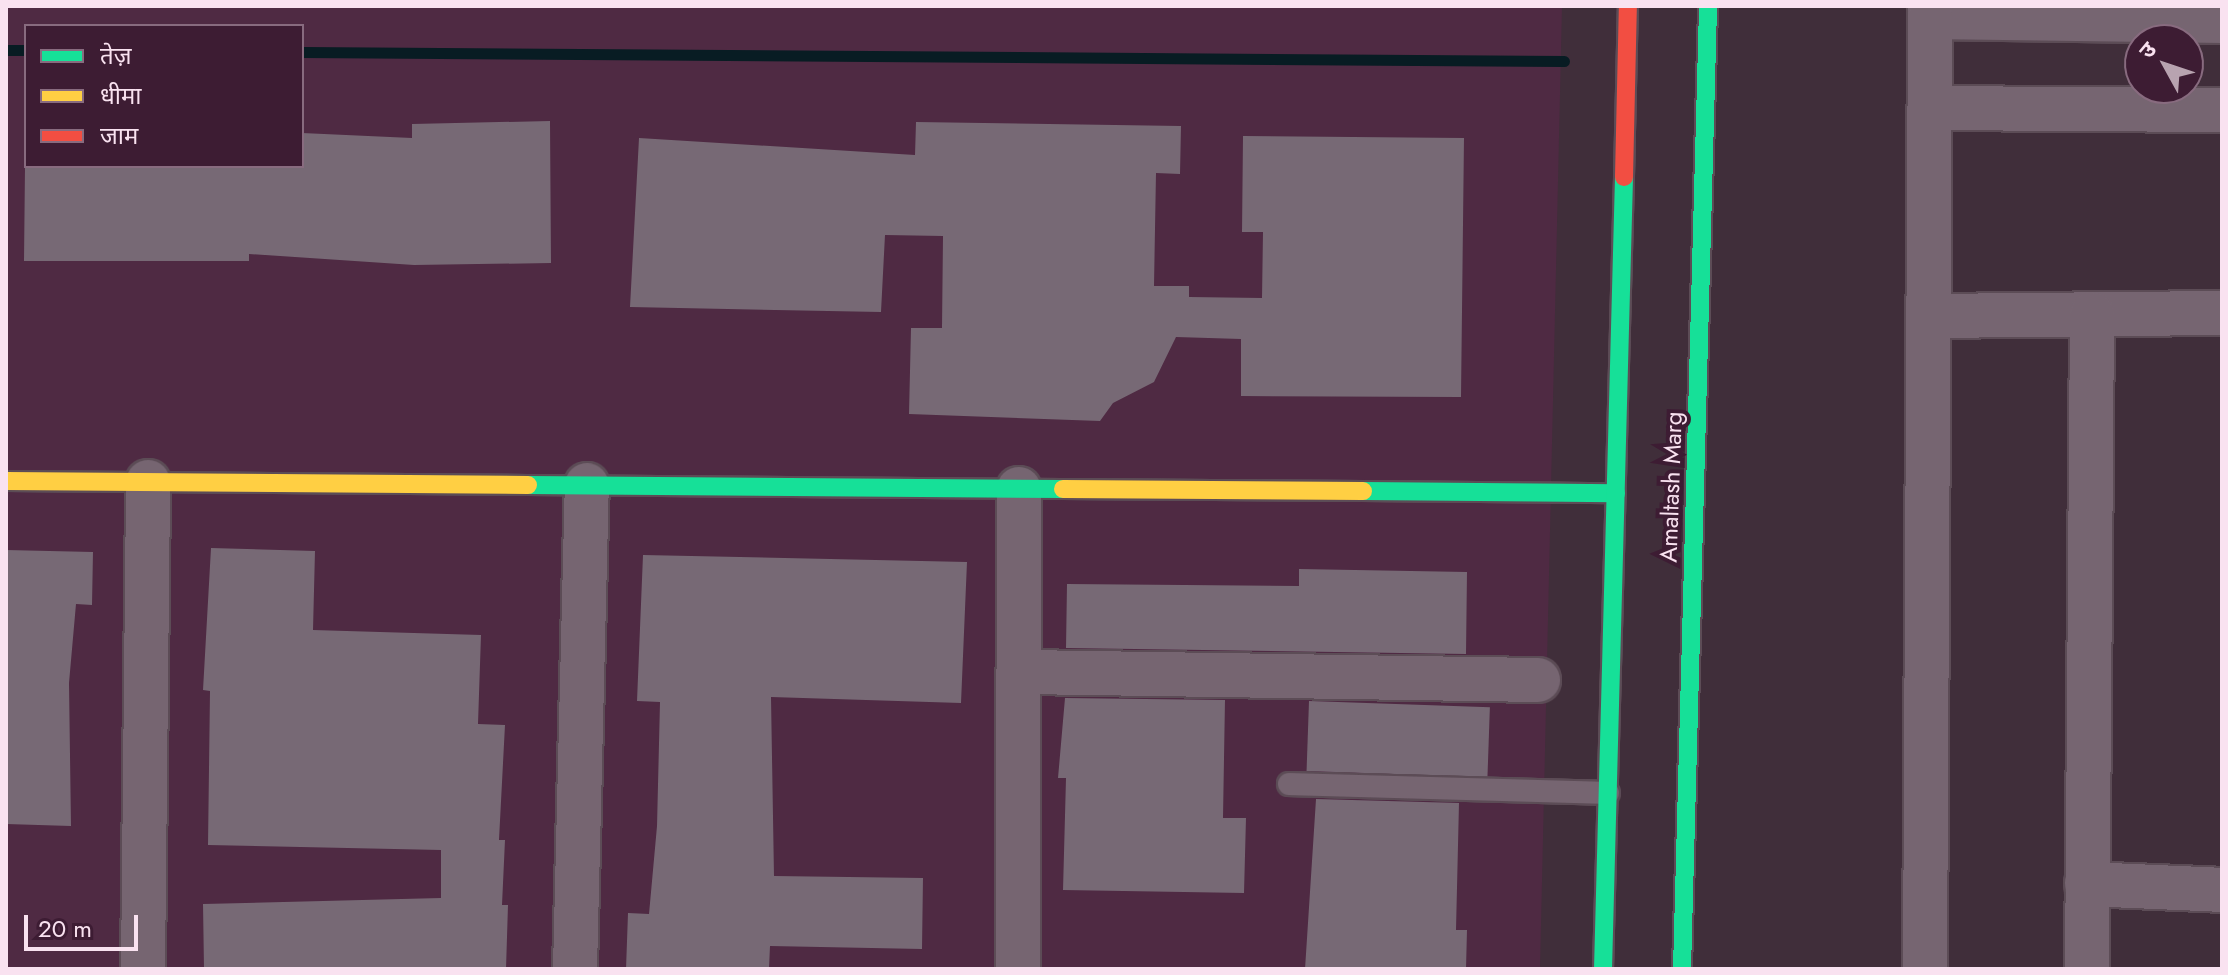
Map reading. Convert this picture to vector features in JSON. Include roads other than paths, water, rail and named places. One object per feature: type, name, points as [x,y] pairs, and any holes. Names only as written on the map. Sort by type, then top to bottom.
[{"type":"main road","points":[[1603,969],[1628,6]]},
{"type":"main road","name":"Amaltash Marg","points":[[1682,969],[1708,6]]},
{"type":"main road","points":[[6,481],[1616,493]]},
{"type":"street","points":[[1925,969],[1932,316],[1930,11],[2222,21]]},
{"type":"street","points":[[1931,108],[2222,110]]},
{"type":"street","points":[[1932,316],[2222,313]]},
{"type":"street","points":[[2087,969],[2092,314]]},
{"type":"street","points":[[143,969],[148,482]]},
{"type":"street","points":[[575,969],[587,485]]},
{"type":"street","points":[[1018,969],[1024,672],[1019,489]]},
{"type":"street","points":[[1024,672],[1538,680]]},
{"type":"street","points":[[2087,884],[2222,890]]},
{"type":"lane","points":[[1289,784],[1608,793]]},
{"type":"waterway","points":[[6,50],[24,50]]},
{"type":"waterway","points":[[304,52],[1564,61]]}]
